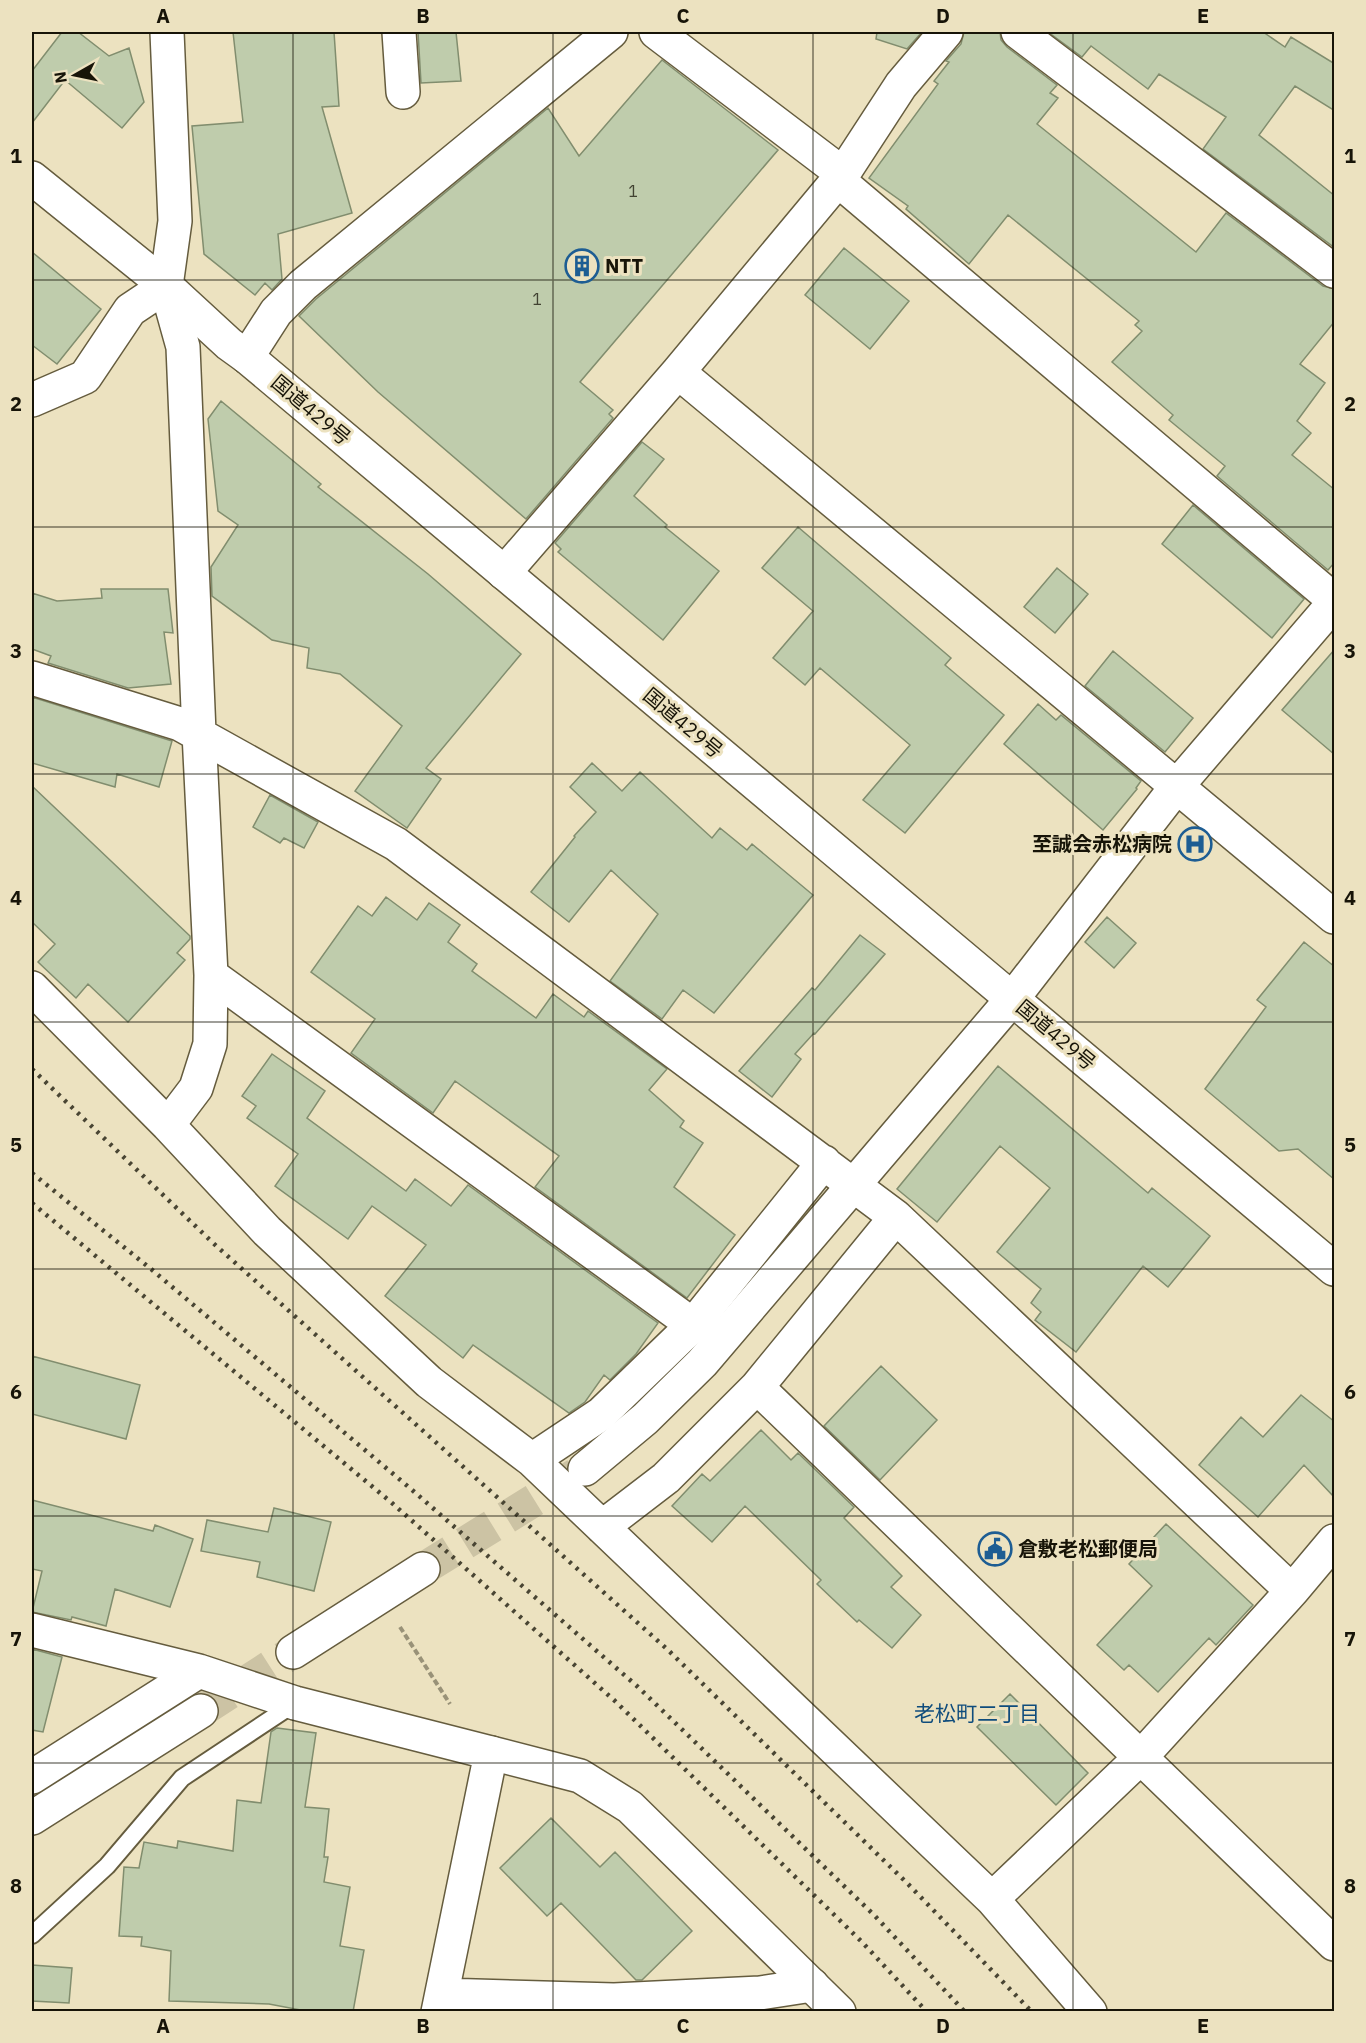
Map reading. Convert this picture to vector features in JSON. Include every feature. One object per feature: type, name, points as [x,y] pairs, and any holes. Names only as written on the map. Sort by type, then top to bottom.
[{"type":"main road","points":[[167,32],[176,221],[165,286],[183,347],[211,975],[210,1044],[196,1088],[168,1125]]},
{"type":"main road","points":[[399,32],[403,92]]},
{"type":"main road","points":[[247,357],[276,312],[303,285],[611,32]]},
{"type":"main road","points":[[585,1469],[645,1419],[702,1363],[1013,998],[1177,786],[1335,602],[841,177],[656,32]]},
{"type":"main road","points":[[504,573],[678,372],[841,177],[901,85],[946,32]]},
{"type":"main road","points":[[1018,32],[1335,271]]},
{"type":"main road","name":"国道429号","points":[[32,177],[165,286],[229,344],[1335,1269]]},
{"type":"main road","points":[[32,400],[86,377],[130,310],[165,286]]},
{"type":"main road","points":[[678,372],[1335,917]]},
{"type":"main road","points":[[32,678],[180,724],[396,844],[896,1217],[1292,1591]]},
{"type":"main road","points":[[211,975],[693,1326]]},
{"type":"main road","points":[[32,988],[168,1125],[267,1231],[429,1382],[532,1460],[992,1899],[1090,2012]]},
{"type":"main road","points":[[532,1460],[601,1414],[693,1326],[824,1162]]},
{"type":"main road","points":[[602,1527],[666,1478],[757,1387],[896,1217]]},
{"type":"main road","points":[[757,1387],[1335,1944]]},
{"type":"main road","points":[[992,1899],[1140,1758],[1335,1542]]},
{"type":"main road","points":[[293,1652],[423,1569]]},
{"type":"main road","points":[[32,1630],[199,1671],[295,1703],[580,1776],[630,1807],[839,2012]]},
{"type":"main road","points":[[32,1777],[199,1671]]},
{"type":"main road","points":[[32,1818],[201,1711]]},
{"type":"main road","points":[[491,1753],[440,2003],[614,2000],[760,1992],[812,1985]]},
{"type":"lane","points":[[32,1935],[107,1866],[182,1778],[295,1703]]},
{"type":"path","points":[[403,1632],[451,1706]]},
{"type":"building","points":[[62,32],[78,32],[109,56],[129,48],[144,102],[122,128],[65,80],[32,123],[32,71]]},
{"type":"building","points":[[233,32],[334,32],[339,106],[322,107],[352,213],[278,234],[282,279],[272,290],[265,283],[255,295],[204,254],[192,126],[243,122]]},
{"type":"building","points":[[418,32],[456,32],[461,81],[421,83]]},
{"type":"building","points":[[877,32],[922,32],[907,49],[876,39]]},
{"type":"building","points":[[964,32],[1000,32],[1001,40],[1007,47],[1057,85],[1050,93],[1058,98],[1037,124],[1196,252],[1226,213],[1323,286],[1335,289],[1335,321],[1300,364],[1325,383],[1297,421],[1311,433],[1292,455],[1335,490],[1335,562],[1328,570],[1217,476],[1225,466],[1169,420],[1173,415],[1112,362],[1142,331],[1135,325],[1139,321],[1008,215],[969,264],[906,209],[908,206],[869,178],[938,84],[934,81],[949,62],[946,61],[961,44]]},
{"type":"building","points":[[1048,32],[1263,32],[1285,47],[1291,37],[1335,64],[1335,111],[1295,86],[1259,135],[1335,196],[1335,248],[1203,149],[1226,117],[1159,74],[1148,89],[1091,46],[1082,57]]},
{"type":"building","name":"NTT","points":[[662,60],[778,150],[580,382],[613,410],[609,414],[613,418],[526,519],[378,392],[299,316],[316,299],[548,108],[579,156]]},
{"type":"building","points":[[844,248],[909,301],[870,349],[805,295]]},
{"type":"building","points":[[32,252],[101,309],[57,364],[32,345]]},
{"type":"building","points":[[221,401],[321,484],[318,487],[428,574],[521,654],[426,768],[441,779],[407,828],[355,791],[402,726],[340,674],[307,668],[309,648],[272,640],[212,596],[211,567],[238,525],[218,511],[208,419]]},
{"type":"building","points":[[642,442],[664,459],[634,496],[667,525],[665,527],[719,571],[663,640],[558,552],[561,549],[555,543]]},
{"type":"building","points":[[1193,505],[1304,599],[1272,638],[1162,544]]},
{"type":"building","points":[[798,527],[951,658],[945,665],[1004,715],[905,833],[863,800],[910,745],[820,668],[805,685],[773,658],[813,611],[762,568]]},
{"type":"building","points":[[1057,568],[1088,594],[1055,633],[1024,607]]},
{"type":"building","points":[[101,589],[168,589],[173,633],[164,632],[171,684],[128,688],[48,663],[51,656],[32,649],[32,593],[57,601],[102,598]]},
{"type":"building","points":[[1335,649],[1335,755],[1282,710]]},
{"type":"building","points":[[1113,651],[1193,718],[1165,752],[1085,686]]},
{"type":"building","points":[[32,697],[172,741],[159,787],[117,774],[115,787],[32,763]]},
{"type":"building","points":[[1038,704],[1056,720],[1061,715],[1141,781],[1103,830],[1004,744]]},
{"type":"building","points":[[592,763],[622,791],[640,772],[712,838],[720,828],[747,850],[752,844],[813,895],[714,1013],[683,990],[662,1019],[610,981],[658,914],[611,870],[569,922],[531,892],[574,836],[596,812],[570,787]]},
{"type":"building","points":[[32,786],[190,936],[190,939],[177,953],[185,960],[128,1022],[88,984],[76,998],[38,962],[55,944],[32,922]]},
{"type":"building","points":[[270,795],[318,822],[304,848],[284,838],[280,843],[253,827]]},
{"type":"building","points":[[386,897],[417,920],[429,903],[460,925],[448,942],[477,964],[472,971],[536,1018],[553,994],[584,1017],[588,1011],[667,1069],[649,1090],[684,1121],[680,1127],[703,1143],[674,1187],[735,1235],[687,1298],[535,1187],[559,1156],[455,1081],[433,1113],[351,1053],[375,1019],[311,972],[358,906],[372,916]]},
{"type":"building","points":[[1107,917],[1136,943],[1114,968],[1085,942]]},
{"type":"building","points":[[860,935],[885,954],[795,1054],[801,1059],[772,1097],[739,1071],[812,988],[815,990]]},
{"type":"building","points":[[1304,942],[1335,967],[1335,1180],[1298,1149],[1279,1151],[1205,1089],[1266,1007],[1257,1000]]},
{"type":"building","points":[[272,1054],[325,1091],[307,1118],[406,1191],[415,1179],[451,1206],[468,1185],[658,1323],[636,1354],[610,1380],[604,1375],[585,1402],[569,1413],[473,1345],[463,1358],[385,1296],[426,1245],[372,1206],[348,1239],[275,1186],[298,1154],[247,1118],[256,1106],[242,1096]]},
{"type":"building","points":[[998,1066],[1148,1193],[1152,1188],[1210,1236],[1168,1287],[1143,1266],[1076,1352],[1035,1320],[1041,1312],[1031,1303],[1041,1289],[997,1252],[1050,1188],[1000,1146],[937,1222],[897,1189]]},
{"type":"building","points":[[32,1356],[140,1385],[126,1439],[32,1414]]},
{"type":"building","points":[[881,1366],[937,1420],[880,1480],[824,1426]]},
{"type":"building","points":[[1301,1395],[1335,1422],[1335,1498],[1304,1465],[1258,1517],[1199,1465],[1241,1417],[1263,1437]]},
{"type":"building","points":[[761,1430],[791,1460],[798,1453],[854,1507],[844,1518],[902,1576],[891,1587],[921,1615],[892,1648],[859,1620],[857,1622],[817,1584],[821,1580],[745,1506],[712,1542],[672,1506],[702,1474],[710,1481]]},
{"type":"building","points":[[32,1500],[153,1531],[155,1525],[193,1539],[170,1607],[115,1589],[106,1626],[72,1617],[71,1620],[32,1612],[42,1571],[32,1569]]},
{"type":"building","points":[[274,1508],[331,1522],[314,1591],[257,1577],[260,1562],[201,1551],[207,1520],[268,1532]]},
{"type":"building","points":[[1166,1524],[1253,1605],[1216,1645],[1209,1638],[1158,1692],[1129,1665],[1124,1670],[1097,1645],[1152,1586],[1129,1564]]},
{"type":"building","points":[[32,1649],[62,1657],[43,1732],[32,1730]]},
{"type":"building","points":[[1010,1694],[1088,1773],[1056,1805],[977,1727]]},
{"type":"building","points":[[277,1728],[316,1733],[305,1807],[329,1809],[324,1857],[328,1857],[324,1882],[350,1887],[340,1946],[364,1950],[353,2012],[311,2012],[269,2004],[169,2001],[171,1951],[141,1946],[142,1937],[119,1936],[124,1867],[139,1868],[144,1842],[177,1848],[178,1841],[233,1851],[237,1800],[261,1803],[271,1732]]},
{"type":"building","points":[[551,1818],[600,1867],[615,1852],[692,1931],[642,1980],[636,1980],[561,1903],[547,1916],[500,1868]]},
{"type":"building","points":[[32,1965],[72,1968],[69,2003],[32,2001]]},
{"type":"tunnel","points":[[423,1569],[583,1470]]},
{"type":"tunnel","points":[[201,1711],[293,1652]]},
{"type":"railway","points":[[32,1069],[212,1242],[667,1649],[908,1884],[1032,2012]]},
{"type":"railway","points":[[32,1173],[151,1269],[411,1489],[638,1687],[874,1915],[965,2012]]},
{"type":"railway","points":[[32,1203],[392,1503],[615,1701],[862,1942],[927,2012]]},
{"type":"place","name":"NTT","points":[[582,266]]},
{"type":"place","name":"至誠会赤松病院","points":[[1195,844]]},
{"type":"place","name":"倉敷老松郵便局","points":[[995,1549]]},
{"type":"district","name":"老松町二丁目","points":[[977,1714]]}]
